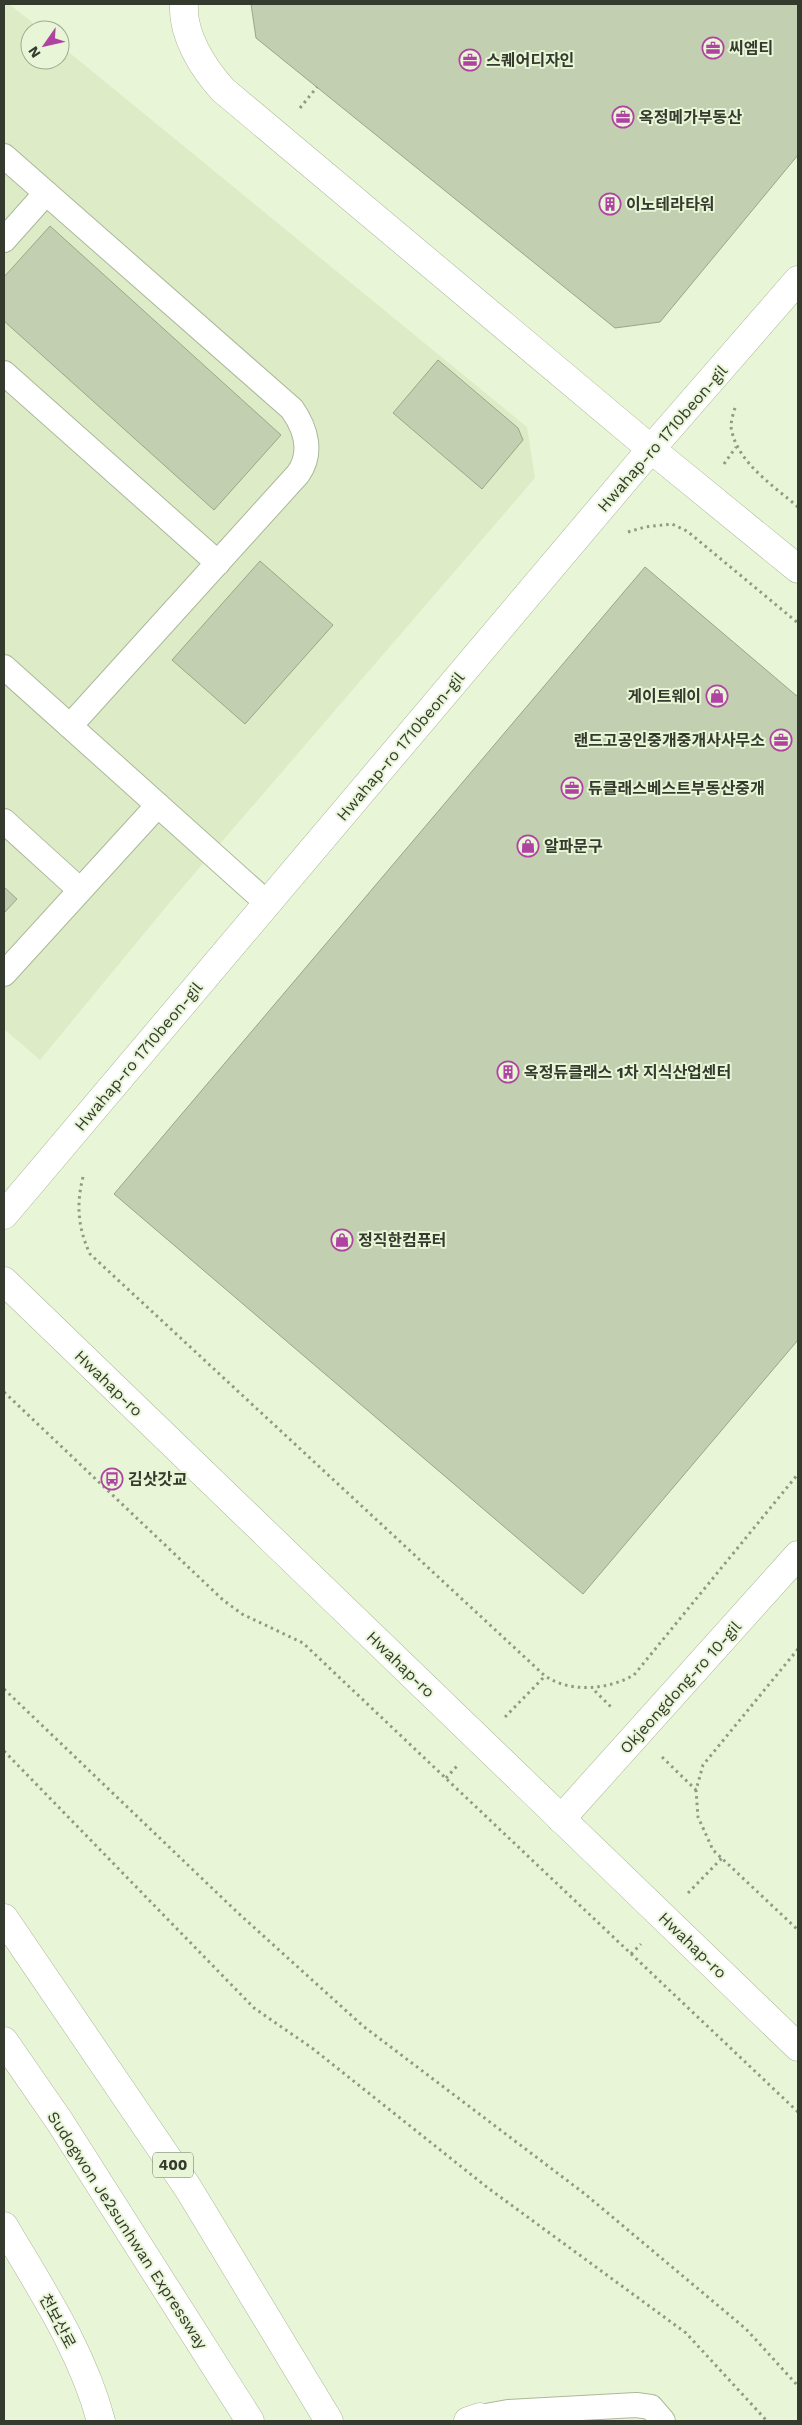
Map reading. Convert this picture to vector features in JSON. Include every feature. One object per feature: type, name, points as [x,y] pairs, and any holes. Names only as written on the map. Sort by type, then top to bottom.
[{"type":"main road","points":[[184,4],[192,42],[204,69],[223,90],[651,449],[798,569]]},
{"type":"main road","name":"Hwahap-ro 1710beon-gil","points":[[4,1215],[651,449],[798,280]]},
{"type":"main road","name":"Hwahap-ro","points":[[4,1281],[798,2047]]},
{"type":"main road","name":"Okjeongdong-ro 10-gil","points":[[561,1819],[798,1555]]},
{"type":"main road","name":"400","points":[[4,1918],[188,2188],[329,2421]]},
{"type":"main road","name":"Sudogwon Je2sunhwan Expressway","points":[[4,2041],[60,2122],[250,2421]]},
{"type":"main road","name":"천보산로","points":[[4,2226],[66,2331],[94,2394],[101,2421]]},
{"type":"lane","points":[[4,156],[292,409],[300,420],[306,436],[305,464],[70,726]]},
{"type":"lane","points":[[4,240],[46,193]]},
{"type":"lane","points":[[4,373],[218,563]]},
{"type":"lane","points":[[4,667],[267,903]]},
{"type":"lane","points":[[4,974],[158,804]]},
{"type":"lane","points":[[4,820],[80,890]]},
{"type":"lane","points":[[477,2420],[508,2412],[636,2405],[651,2407],[663,2421]]},
{"type":"path","points":[[735,406],[731,425],[737,447],[755,470],[798,507]]},
{"type":"path","points":[[625,533],[645,526],[672,524],[687,531],[798,623]]},
{"type":"path","points":[[84,1174],[78,1194],[78,1215],[81,1234],[90,1254],[545,1676],[554,1682],[565,1686],[604,1686],[618,1684],[634,1675],[798,1474]]},
{"type":"path","points":[[4,1392],[223,1600],[242,1614],[303,1643],[798,2112]]},
{"type":"path","points":[[798,1649],[703,1766],[696,1790],[698,1817],[713,1850],[798,1930]]},
{"type":"path","points":[[4,1689],[237,1912],[362,2026],[585,2194],[746,2329],[798,2386]]},
{"type":"path","points":[[4,1751],[254,2008],[312,2048],[488,2188],[686,2332],[767,2421]]},
{"type":"shaded area","points":[[4,4],[9,4],[29,20],[20,20],[20,70],[70,70],[70,53],[527,427],[535,478],[170,902],[40,1060],[4,1029]]},
{"type":"building","name":"이노테라타워","points":[[251,4],[798,4],[798,155],[660,322],[615,328],[256,38]]},
{"type":"building","points":[[50,226],[281,435],[214,510],[4,321],[4,277]]},
{"type":"building","points":[[438,360],[518,428],[523,440],[482,489],[393,413]]},
{"type":"building","points":[[260,561],[333,625],[245,724],[172,660]]},
{"type":"building","name":"옥정듀클래스 1차 지식산업센터","points":[[645,567],[798,697],[798,1340],[583,1594],[114,1194]]},
{"type":"building","points":[[4,887],[17,899],[4,913]]},
{"type":"place","name":"씨엠티","points":[[713,48]]},
{"type":"place","name":"스퀘어디자인","points":[[470,60]]},
{"type":"place","name":"옥정메가부동산","points":[[623,117]]},
{"type":"place","name":"이노테라타워","points":[[610,204]]},
{"type":"place","name":"게이트웨이","points":[[717,696]]},
{"type":"place","name":"랜드고공인중개중개사사무소","points":[[781,740]]},
{"type":"place","name":"듀클래스베스트부동산중개","points":[[572,788]]},
{"type":"place","name":"알파문구","points":[[528,846]]},
{"type":"place","name":"옥정듀클래스 1차 지식산업센터","points":[[508,1072]]},
{"type":"place","name":"정직한컴퓨터","points":[[342,1240]]},
{"type":"place","name":"김삿갓교","points":[[112,1479]]}]
